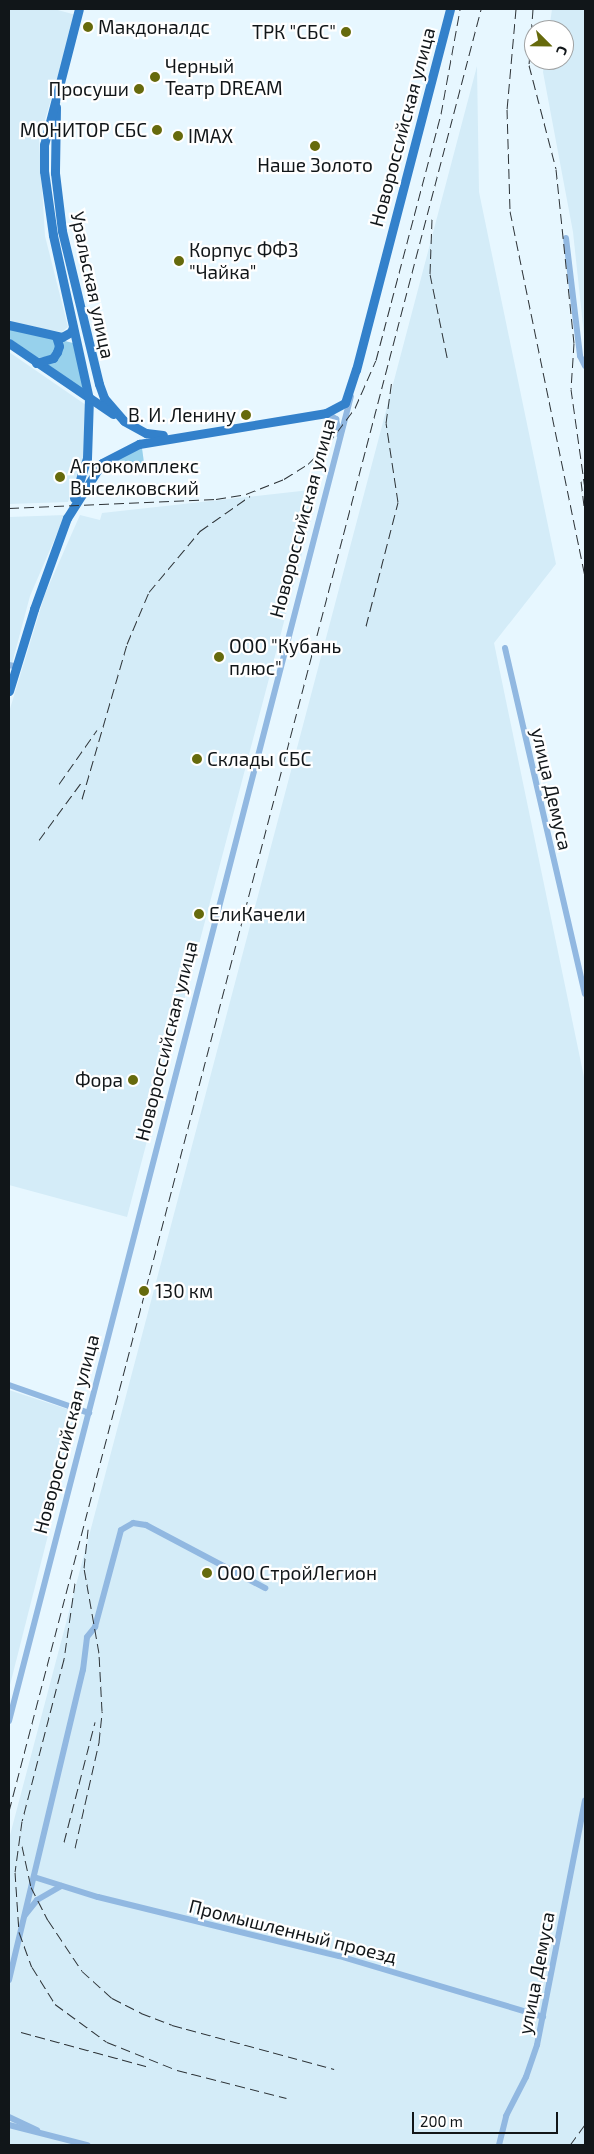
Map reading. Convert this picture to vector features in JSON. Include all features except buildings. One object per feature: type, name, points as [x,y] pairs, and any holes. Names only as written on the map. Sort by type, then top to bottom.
[{"type":"main road","name":"Уральская улица","points":[[52,556],[87,458],[89,399],[61,276],[44,166],[44,139],[79,9]]},
{"type":"main road","name":"Новороссийская улица","points":[[102,463],[119,452],[156,440],[326,413],[345,403],[356,370],[450,9]]},
{"type":"main road","name":"Уральская улица","points":[[56,90],[55,150],[66,256],[99,384],[104,398],[124,421],[146,432],[178,436]]},
{"type":"main road","points":[[44,166],[55,150]]},
{"type":"main road","points":[[61,276],[66,256]]},
{"type":"main road","points":[[9,325],[56,336],[67,336],[73,327]]},
{"type":"main road","points":[[36,363],[53,358],[59,346],[56,336]]},
{"type":"main road","points":[[9,343],[124,421]]},
{"type":"main road","points":[[87,458],[95,465],[102,463]]},
{"type":"main road","points":[[9,687],[13,666],[67,518],[92,473],[102,463]]},
{"type":"main road","points":[[9,691],[13,666]]},
{"type":"street","points":[[566,238],[578,347],[585,366]]},
{"type":"street","name":"Новороссийская улица","points":[[9,1721],[230,857],[337,452],[356,370]]},
{"type":"street","points":[[326,413],[336,418],[339,425],[337,452]]},
{"type":"street","name":"улица Демуса","points":[[505,648],[585,994]]},
{"type":"street","points":[[9,1386],[89,1413]]},
{"type":"street","points":[[9,1980],[83,1670],[87,1637],[95,1627],[121,1530],[133,1523],[146,1524],[265,1588]]},
{"type":"street","name":"улица Демуса","points":[[500,2145],[506,2116],[526,2077],[543,2017],[585,1801]]},
{"type":"street","name":"Промышленный проезд","points":[[34,1877],[62,1886],[340,1956],[543,2017]]},
{"type":"street","points":[[23,1919],[37,1900],[49,1890],[62,1886]]},
{"type":"street","points":[[9,2117],[50,2136]]},
{"type":"street","points":[[9,2125],[87,2145]]},
{"type":"shaded area","points":[[9,9],[54,9],[76,15],[39,140],[45,236],[68,327],[62,332],[9,323]]},
{"type":"shaded area","points":[[552,9],[585,9],[585,344],[573,232],[543,72],[543,70],[574,70],[574,20],[550,20]]},
{"type":"shaded area","points":[[477,66],[479,192],[556,564],[494,643],[585,1082],[585,2145],[9,2145],[9,1839]]},
{"type":"shaded area","points":[[9,329],[55,338],[57,345],[52,356],[38,358],[9,338]]},
{"type":"shaded area","points":[[61,340],[73,343],[85,391],[47,364]]},
{"type":"shaded area","points":[[9,352],[86,405],[84,457],[68,502],[9,504]]},
{"type":"shaded area","points":[[142,448],[145,470],[141,474],[113,464],[123,455]]},
{"type":"shaded area","points":[[319,489],[127,1217],[9,1185],[9,712],[45,594],[80,515],[100,520],[102,513]]},
{"type":"shaded area","points":[[65,515],[30,596],[9,675],[9,517]]},
{"type":"shaded area","points":[[9,1390],[79,1413],[9,1689]]},
{"type":"railway","points":[[9,508],[216,499],[246,494],[284,479],[308,464],[328,444],[355,408],[376,360],[441,114],[460,9]]},
{"type":"railway","points":[[9,1811],[481,9]]},
{"type":"railway","points":[[516,9],[507,109],[510,211],[585,575]]},
{"type":"railway","points":[[533,9],[529,65],[556,169],[574,343],[571,389],[585,488]]},
{"type":"railway","points":[[432,219],[430,274],[448,362]]},
{"type":"railway","points":[[366,626],[398,502],[386,423],[392,379]]},
{"type":"railway","points":[[581,481],[584,507]]},
{"type":"railway","points":[[82,799],[127,644],[149,592],[200,531],[250,496]]},
{"type":"railway","points":[[59,784],[97,730]]},
{"type":"railway","points":[[39,840],[83,780]]},
{"type":"railway","points":[[75,1848],[99,1742],[102,1711],[99,1653],[84,1568],[88,1529]]},
{"type":"railway","points":[[75,1583],[64,1659],[22,1821],[15,1872],[19,1932],[32,1967],[55,2004],[107,2042],[177,2070],[286,2098]]},
{"type":"railway","points":[[64,1842],[95,1722]]},
{"type":"railway","points":[[22,1846],[31,1887],[48,1920],[82,1971],[112,1998],[141,2013],[172,2025],[334,2069]]},
{"type":"railway","points":[[21,2032],[149,2067]]},
{"type":"railway","points":[[570,2145],[585,2124]]},
{"type":"place","name":"Макдоналдс","points":[[88,27]]},
{"type":"place","name":"ТРК \"СБС\"","points":[[346,32]]},
{"type":"place","name":"Черный Театр DREAM","points":[[155,77]]},
{"type":"place","name":"Просуши","points":[[139,89]]},
{"type":"place","name":"МОНИТОР СБС","points":[[157,130]]},
{"type":"place","name":"IMAX","points":[[178,136]]},
{"type":"place","name":"Наше Золото","points":[[315,146]]},
{"type":"place","name":"Корпус ФФЗ \"Чайка\"","points":[[179,261]]},
{"type":"place","name":"В. И. Ленину","points":[[246,415]]},
{"type":"place","name":"Агрокомплекс Выселковский","points":[[60,477]]},
{"type":"place","name":"ООО \"Кубань плюс\"","points":[[219,657]]},
{"type":"place","name":"Склады СБС","points":[[197,759]]},
{"type":"place","name":"ЕлиКачели","points":[[199,914]]},
{"type":"place","name":"Фора","points":[[133,1080]]},
{"type":"place","name":"130 км","points":[[144,1291]]},
{"type":"place","name":"ООО СтройЛегион","points":[[207,1573]]}]
